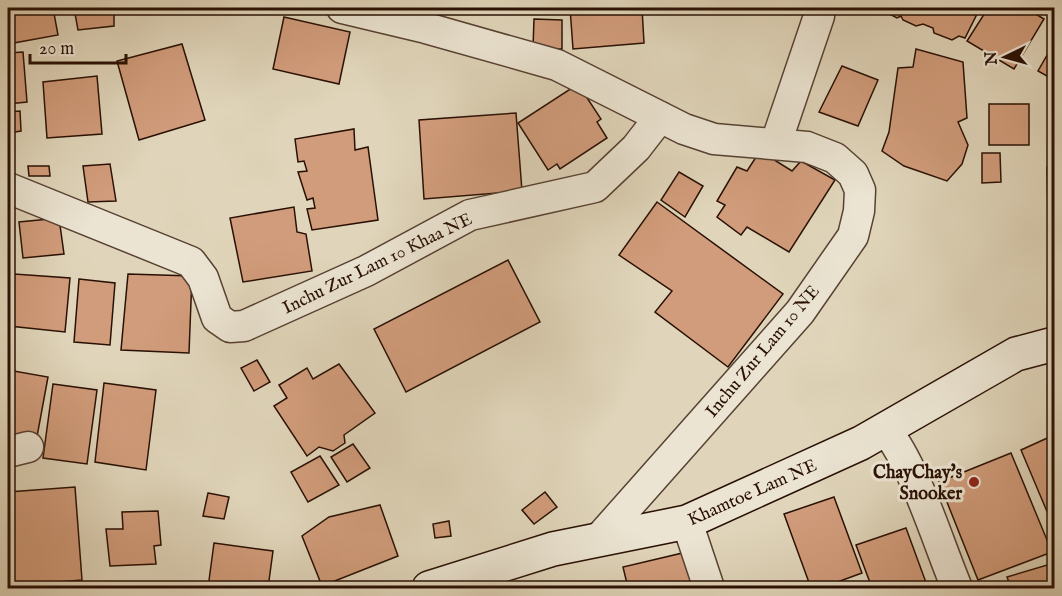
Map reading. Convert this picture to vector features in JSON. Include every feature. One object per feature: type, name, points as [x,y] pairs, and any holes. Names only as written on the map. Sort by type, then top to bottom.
[{"type":"main road","name":"Khamtoe Lam NE","points":[[429,588],[554,549],[687,522],[861,443],[1016,354],[1054,344]]},
{"type":"street","name":"Inchu Zur Lam 10 NE","points":[[342,8],[426,18],[557,65],[684,129],[714,139],[807,147],[835,158],[853,174],[860,190],[859,211],[853,236],[800,312],[597,541]]},
{"type":"street","points":[[776,143],[819,16],[819,8]]},
{"type":"street","name":"Inchu Zur Lam 10 Khaa NE","points":[[8,188],[191,262],[203,278],[217,318],[230,327],[244,326],[366,271],[470,215],[595,188],[636,147],[660,117]]},
{"type":"street","points":[[885,429],[894,439],[913,478],[957,588]]},
{"type":"street","points":[[687,522],[709,588]]},
{"type":"building","points":[[8,8],[53,8],[58,35],[8,44]]},
{"type":"building","points":[[74,8],[114,8],[114,26],[78,30]]},
{"type":"building","points":[[127,8],[163,8],[127,13]]},
{"type":"building","points":[[570,8],[642,8],[644,43],[573,49]]},
{"type":"building","points":[[878,8],[980,8],[965,38],[959,36],[952,40],[934,33],[933,28],[923,24],[916,26],[903,20],[901,16],[897,18]]},
{"type":"building","points":[[988,8],[1026,8],[1044,19],[1014,69],[967,41]]},
{"type":"building","points":[[284,17],[350,32],[339,84],[273,69]]},
{"type":"building","points":[[534,19],[562,20],[562,49],[533,48]]},
{"type":"building","points":[[1054,43],[1054,80],[1038,71]]},
{"type":"building","points":[[182,44],[205,120],[139,140],[117,61]]},
{"type":"building","points":[[916,49],[963,62],[967,118],[958,122],[968,145],[962,164],[947,181],[904,166],[882,151],[889,132],[898,68],[913,67]]},
{"type":"building","points":[[23,52],[27,102],[8,104],[8,53]]},
{"type":"building","points":[[842,66],[878,80],[858,126],[819,112]]},
{"type":"building","points":[[97,76],[102,134],[47,138],[43,82]]},
{"type":"building","points":[[578,84],[601,119],[597,122],[607,138],[560,169],[557,164],[548,170],[518,123]]},
{"type":"building","points":[[989,104],[1029,104],[1029,145],[989,145]]},
{"type":"building","points":[[20,111],[21,131],[8,133],[8,112]]},
{"type":"building","points":[[516,113],[522,191],[424,199],[419,120]]},
{"type":"building","points":[[354,129],[355,150],[368,147],[378,220],[312,230],[307,209],[315,208],[313,198],[307,200],[298,172],[307,171],[304,161],[298,162],[295,139]]},
{"type":"building","points":[[1052,135],[1054,135],[1054,256],[1049,256],[1047,167],[1052,166]]},
{"type":"building","points":[[760,151],[792,171],[801,161],[835,180],[789,252],[747,227],[741,235],[717,217],[725,205],[717,201],[737,167],[747,171]]},
{"type":"building","points":[[982,153],[1000,153],[1001,182],[982,183]]},
{"type":"building","points":[[110,164],[116,201],[88,202],[83,166]]},
{"type":"building","points":[[28,166],[49,166],[50,176],[29,176]]},
{"type":"building","points":[[679,172],[703,186],[685,217],[661,200]]},
{"type":"building","points":[[657,202],[783,294],[728,367],[655,312],[672,291],[619,255]]},
{"type":"building","points":[[294,207],[297,232],[306,234],[312,271],[243,282],[230,218]]},
{"type":"building","points":[[59,218],[64,254],[23,258],[19,222]]},
{"type":"building","points":[[508,260],[540,322],[406,392],[374,329]]},
{"type":"building","points":[[14,274],[70,278],[65,332],[9,326]]},
{"type":"building","points":[[128,274],[192,276],[189,353],[121,350]]},
{"type":"building","points":[[79,279],[115,283],[110,345],[74,342]]},
{"type":"building","points":[[257,360],[270,382],[254,391],[241,368]]},
{"type":"building","points":[[339,364],[375,413],[344,435],[345,443],[333,451],[319,447],[307,456],[274,406],[287,398],[279,385],[307,368],[313,379]]},
{"type":"building","points":[[8,370],[48,377],[36,442],[8,436]]},
{"type":"building","points":[[104,383],[156,390],[146,470],[95,462]]},
{"type":"building","points":[[53,384],[97,390],[87,464],[43,458]]},
{"type":"building","points":[[1054,435],[1054,528],[1021,450]]},
{"type":"building","points":[[353,444],[370,468],[347,482],[331,457]]},
{"type":"building","points":[[1011,453],[1052,552],[978,580],[939,482]]},
{"type":"building","points":[[320,456],[339,485],[308,502],[291,472]]},
{"type":"building","points":[[75,487],[82,580],[11,586],[8,492]]},
{"type":"building","points":[[545,492],[557,507],[534,524],[522,510]]},
{"type":"building","points":[[208,493],[229,497],[224,519],[203,516]]},
{"type":"building","points":[[834,497],[862,573],[821,588],[811,588],[784,514]]},
{"type":"building","points":[[380,505],[398,556],[322,586],[302,536],[329,517]]},
{"type":"building","points":[[158,511],[161,545],[154,546],[156,564],[110,566],[106,529],[123,529],[122,512]]},
{"type":"building","points":[[449,521],[451,536],[435,538],[433,524]]},
{"type":"building","points":[[906,528],[928,588],[872,588],[856,545]]},
{"type":"building","points":[[214,543],[273,551],[268,588],[208,588]]},
{"type":"building","points":[[691,551],[700,588],[628,588],[623,567]]},
{"type":"building","points":[[1054,563],[1054,588],[1011,588],[1007,577]]},
{"type":"place","name":"ChayChay's Snooker","points":[[974,482]]}]
